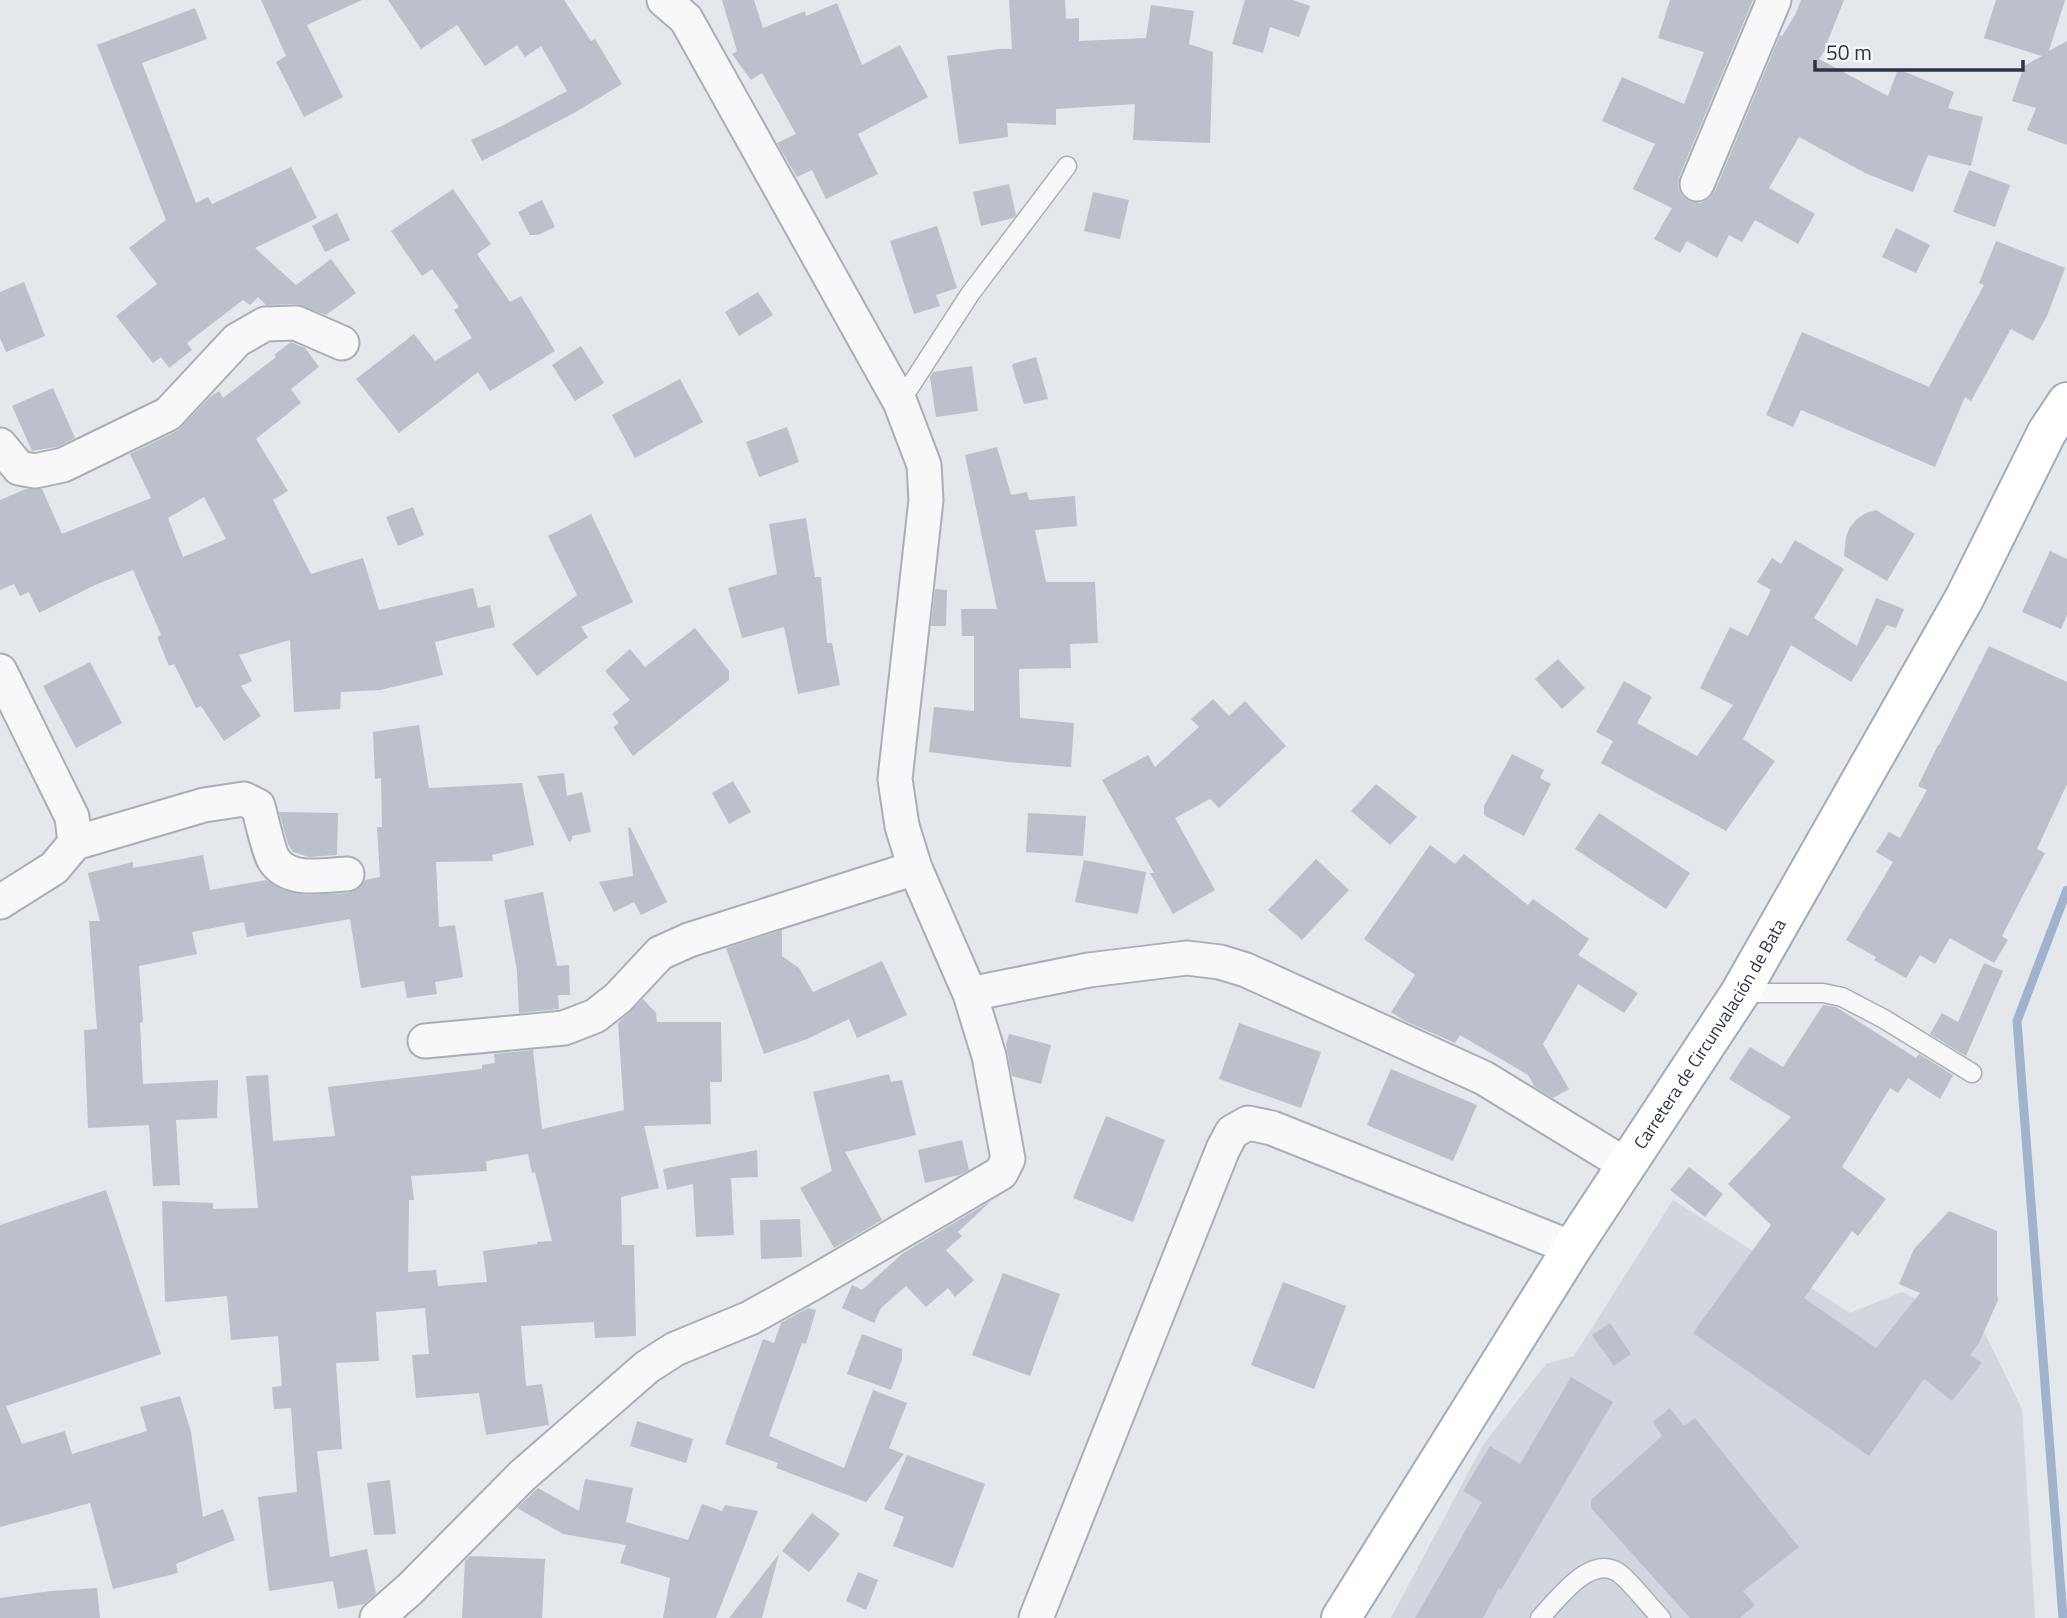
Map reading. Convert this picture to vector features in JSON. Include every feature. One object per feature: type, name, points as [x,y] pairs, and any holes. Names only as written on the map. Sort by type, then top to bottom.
[{"type":"main road","name":"Carretera de Circunvalación de Bata","points":[[1340,1618],[1572,1248],[1740,993],[1964,599],[2057,417],[2067,371]]},
{"type":"street","points":[[377,1618],[522,1476],[647,1367],[676,1349],[750,1318],[799,1291],[1001,1173],[1008,1159],[989,1056],[970,994],[915,868],[902,826],[895,779],[926,500],[924,465],[900,402],[686,19],[664,0]]},
{"type":"street","points":[[1697,184],[1774,0]]},
{"type":"street","points":[[0,445],[19,468],[35,471],[63,465],[168,414],[237,340],[265,324],[296,323],[342,343]]},
{"type":"street","points":[[0,671],[72,817],[75,843]]},
{"type":"street","points":[[0,902],[54,868],[75,843],[204,805],[244,799],[258,806],[273,860],[286,870],[302,876],[347,874]]},
{"type":"street","points":[[425,1041],[564,1028],[595,1016],[618,998],[660,953],[689,940],[915,868]]},
{"type":"street","points":[[970,994],[1089,970],[1187,958],[1220,962],[1246,970],[1484,1078],[1626,1165]]},
{"type":"street","points":[[1037,1618],[1232,1132],[1248,1123],[1272,1128],[1572,1248]]},
{"type":"lane","points":[[900,402],[970,294],[1067,166]]},
{"type":"lane","points":[[1740,993],[1823,993],[1842,997],[1884,1019],[1972,1073]]},
{"type":"lane","points":[[1541,1618],[1578,1579],[1595,1569],[1606,1567],[1620,1574],[1661,1618]]},
{"type":"shaded area","points":[[1673,1200],[1850,1313],[1902,1292],[1985,1334],[2022,1409],[2035,1618],[1391,1618],[1483,1445],[1546,1364],[1574,1356]]},
{"type":"building","points":[[261,0],[362,0],[307,25],[343,97],[304,117],[276,62],[286,56]]},
{"type":"building","points":[[388,0],[564,0],[591,41],[595,39],[622,84],[574,113],[482,161],[471,140],[567,91],[541,46],[525,57],[517,45],[485,66],[457,25],[421,49]]},
{"type":"building","points":[[722,0],[754,0],[763,28],[805,11],[806,16],[837,3],[862,65],[900,45],[928,97],[858,134],[878,174],[826,199],[812,170],[797,177],[777,143],[796,134],[762,73],[751,80],[732,54],[737,51]]},
{"type":"building","points":[[1009,0],[1065,0],[1066,19],[1079,18],[1079,41],[1146,38],[1151,5],[1194,11],[1189,44],[1213,52],[1210,143],[1133,140],[1135,104],[1056,109],[1056,125],[1007,123],[1008,137],[959,144],[947,56],[1012,49]]},
{"type":"building","points":[[1245,0],[1293,0],[1310,6],[1299,37],[1270,27],[1263,53],[1232,44]]},
{"type":"building","points":[[1670,0],[1753,0],[1679,177],[1678,187],[1682,196],[1689,201],[1700,203],[1709,199],[1715,191],[1780,35],[1782,36],[1795,15],[1801,0],[1844,0],[1827,43],[1829,44],[1819,59],[1888,96],[1898,69],[1954,92],[1948,108],[1983,117],[1971,166],[1928,155],[1913,192],[1865,173],[1799,137],[1769,188],[1815,214],[1798,244],[1755,220],[1742,242],[1729,235],[1717,258],[1687,241],[1680,253],[1654,239],[1672,208],[1633,189],[1655,144],[1602,121],[1622,77],[1684,104],[1704,52],[1658,38]]},
{"type":"building","points":[[1996,0],[2065,0],[2049,51],[2067,41],[2067,145],[2027,130],[2036,108],[2012,101],[2024,66],[2042,56],[1984,38]]},
{"type":"building","points":[[195,8],[207,39],[142,63],[196,203],[208,197],[212,204],[291,167],[317,218],[255,248],[296,285],[331,259],[356,293],[326,315],[296,304],[266,305],[258,297],[250,305],[243,300],[187,343],[192,350],[169,368],[161,357],[153,363],[116,316],[157,284],[129,248],[166,220],[97,45]]},
{"type":"building","points":[[1969,170],[2010,185],[1995,227],[1953,212]]},
{"type":"building","points":[[1009,184],[1016,215],[981,226],[973,192]]},
{"type":"building","points":[[453,189],[491,244],[477,254],[510,302],[521,296],[555,351],[490,391],[478,372],[399,433],[356,379],[414,334],[435,361],[472,338],[454,310],[459,307],[432,269],[422,276],[391,231]]},
{"type":"building","points":[[1093,192],[1129,200],[1120,239],[1084,231]]},
{"type":"building","points":[[542,200],[555,227],[538,235],[530,235],[518,212]]},
{"type":"building","points":[[337,213],[350,240],[325,252],[312,226]]},
{"type":"building","points":[[937,226],[957,288],[936,295],[940,306],[914,314],[890,241]]},
{"type":"building","points":[[1896,228],[1930,245],[1916,273],[1882,257]]},
{"type":"building","points":[[1996,241],[2065,268],[2047,316],[2033,341],[2011,329],[1971,401],[1965,397],[1935,467],[1801,410],[1793,427],[1766,415],[1802,332],[1929,387],[1984,285],[1979,283]]},
{"type":"building","points":[[24,282],[45,336],[6,352],[0,338],[0,292]]},
{"type":"building","points":[[758,292],[773,315],[739,336],[725,312]]},
{"type":"building","points":[[291,342],[305,348],[319,367],[291,389],[301,403],[256,439],[288,491],[273,500],[311,574],[363,558],[379,610],[473,588],[478,608],[490,605],[495,627],[435,642],[443,675],[380,690],[341,692],[340,709],[294,712],[290,640],[239,655],[252,681],[241,686],[261,716],[224,741],[201,706],[196,708],[174,664],[169,666],[157,637],[161,635],[133,570],[95,585],[39,613],[29,592],[20,596],[14,584],[0,590],[0,500],[26,489],[42,489],[62,534],[151,498],[130,454],[177,431],[210,397],[219,391],[223,398],[276,357],[274,355]],"holes":[[[204,497],[226,539],[183,557],[168,518]]]},
{"type":"building","points":[[581,346],[604,383],[575,401],[552,365]]},
{"type":"building","points":[[1036,357],[1048,399],[1024,404],[1012,366]]},
{"type":"building","points":[[972,366],[978,411],[936,417],[930,377],[933,372]]},
{"type":"building","points":[[680,379],[703,422],[635,458],[612,415]]},
{"type":"building","points":[[53,388],[75,438],[57,447],[32,451],[12,406]]},
{"type":"building","points":[[787,427],[799,462],[759,477],[746,442]]},
{"type":"building","points":[[997,447],[1011,495],[1027,492],[1029,500],[1075,496],[1077,526],[1035,530],[1046,582],[1095,582],[1098,643],[1070,644],[1071,668],[1019,669],[1020,718],[1074,723],[1071,767],[929,752],[934,707],[974,711],[974,636],[962,636],[961,609],[997,609],[965,455]]},
{"type":"building","points":[[413,507],[424,535],[398,546],[386,517]]},
{"type":"building","points":[[1876,510],[1915,534],[1887,581],[1844,556],[1850,527],[1866,513]]},
{"type":"building","points":[[591,514],[633,602],[581,627],[588,637],[537,676],[512,644],[577,595],[548,536]]},
{"type":"building","points":[[806,518],[815,577],[821,577],[827,643],[832,643],[840,685],[798,694],[784,627],[742,638],[728,588],[777,574],[769,524]]},
{"type":"building","points":[[1795,540],[1844,569],[1814,618],[1857,646],[1876,598],[1904,609],[1896,628],[1887,625],[1851,682],[1791,645],[1743,739],[1775,761],[1726,831],[1601,763],[1613,741],[1596,732],[1624,681],[1652,697],[1637,723],[1697,756],[1733,705],[1700,688],[1730,627],[1748,636],[1771,590],[1757,582],[1772,558],[1781,564]]},
{"type":"building","points":[[2050,551],[2067,559],[2067,615],[2061,629],[2022,612]]},
{"type":"building","points":[[935,589],[947,590],[946,626],[931,626]]},
{"type":"building","points":[[695,628],[729,671],[729,680],[633,756],[613,727],[619,723],[612,714],[630,700],[605,671],[630,649],[645,667]]},
{"type":"building","points":[[1989,646],[2067,682],[2067,784],[2037,849],[2045,853],[2002,936],[2008,940],[1994,963],[1950,938],[1935,964],[1920,955],[1906,978],[1846,940],[1893,862],[1876,852],[1889,832],[1900,838],[1927,790],[1918,786]]},
{"type":"building","points":[[1558,659],[1585,688],[1562,709],[1535,679]]},
{"type":"building","points":[[90,662],[122,723],[76,748],[43,686]]},
{"type":"building","points":[[1213,699],[1229,716],[1245,701],[1286,746],[1219,808],[1210,799],[1175,818],[1215,890],[1173,914],[1150,873],[1154,873],[1102,780],[1148,755],[1155,767],[1199,727],[1191,719]]},
{"type":"building","points":[[419,725],[429,788],[522,783],[534,845],[492,855],[493,861],[436,862],[439,927],[455,925],[463,977],[435,982],[437,994],[407,998],[404,981],[361,988],[350,919],[247,937],[244,922],[192,932],[197,954],[139,966],[143,1022],[140,1023],[143,1084],[218,1080],[217,1118],[176,1120],[180,1185],[153,1186],[149,1125],[88,1128],[84,1030],[97,1029],[89,921],[100,921],[88,873],[133,862],[133,868],[203,855],[210,890],[266,880],[283,890],[305,895],[348,893],[357,890],[365,880],[380,877],[377,827],[382,827],[381,778],[375,779],[373,732]]},
{"type":"building","points":[[1512,754],[1544,770],[1540,778],[1551,784],[1524,836],[1484,815],[1484,806]]},
{"type":"building","points":[[564,773],[567,796],[582,792],[591,832],[572,836],[569,842],[537,776]]},
{"type":"building","points":[[733,781],[751,812],[729,824],[712,793]]},
{"type":"building","points":[[1376,784],[1417,817],[1390,845],[1351,811]]},
{"type":"building","points":[[279,812],[338,813],[337,855],[309,857],[293,852]]},
{"type":"building","points":[[1028,813],[1086,816],[1083,856],[1026,852]]},
{"type":"building","points":[[1599,813],[1690,873],[1666,909],[1575,849]]},
{"type":"building","points":[[630,827],[667,902],[641,915],[634,902],[614,912],[599,882],[633,876]]},
{"type":"building","points":[[1430,845],[1455,864],[1464,854],[1528,905],[1533,899],[1589,939],[1578,955],[1638,993],[1624,1013],[1578,984],[1543,1044],[1569,1089],[1553,1098],[1535,1087],[1528,1075],[1460,1035],[1455,1043],[1391,1012],[1415,975],[1364,939]]},
{"type":"building","points":[[1316,859],[1349,890],[1302,940],[1268,910]]},
{"type":"building","points":[[1084,860],[1146,872],[1138,914],[1075,902]]},
{"type":"building","points":[[543,892],[557,966],[569,965],[570,995],[558,995],[559,1009],[519,1013],[517,971],[504,900]]},
{"type":"building","points":[[782,930],[782,956],[799,968],[813,992],[882,961],[907,1015],[857,1038],[849,1019],[807,1039],[764,1054],[726,948]]},
{"type":"building","points":[[1984,963],[2003,971],[1966,1056],[1930,1034],[1942,1013],[1958,1022]]},
{"type":"building","points":[[643,999],[656,1013],[657,1022],[721,1022],[722,1082],[710,1082],[711,1124],[644,1126],[659,1188],[621,1197],[622,1245],[634,1245],[636,1336],[595,1338],[594,1322],[521,1326],[526,1386],[542,1384],[549,1425],[486,1435],[479,1393],[416,1398],[412,1355],[429,1354],[425,1308],[376,1312],[379,1361],[336,1363],[342,1449],[317,1451],[330,1557],[367,1549],[376,1594],[364,1604],[338,1609],[333,1581],[269,1591],[258,1497],[297,1492],[291,1408],[274,1409],[272,1387],[282,1386],[278,1336],[231,1340],[227,1296],[165,1302],[162,1201],[213,1203],[213,1209],[258,1208],[246,1076],[268,1075],[273,1141],[335,1136],[328,1087],[482,1069],[482,1065],[495,1063],[494,1054],[533,1050],[542,1129],[624,1110],[618,1023]],"holes":[[[528,1154],[532,1173],[535,1172],[552,1241],[483,1251],[487,1282],[438,1286],[436,1270],[408,1272],[409,1200],[414,1200],[411,1176],[487,1171],[486,1161]]]},
{"type":"building","points":[[1823,1005],[1836,1007],[1916,1058],[1919,1054],[1953,1075],[1940,1099],[1908,1078],[1898,1093],[1890,1088],[1842,1167],[1886,1199],[1858,1236],[1852,1231],[1804,1298],[1876,1348],[1920,1293],[1899,1284],[1914,1249],[1949,1211],[1997,1231],[1998,1300],[1979,1343],[1970,1355],[1982,1363],[1952,1401],[1924,1379],[1869,1456],[1693,1333],[1771,1225],[1728,1184],[1791,1117],[1729,1079],[1750,1047],[1783,1067]]},
{"type":"building","points":[[1239,1023],[1321,1052],[1301,1108],[1219,1079]]},
{"type":"building","points":[[1009,1034],[1051,1045],[1041,1084],[1012,1076],[1006,1045]]},
{"type":"building","points":[[1391,1069],[1477,1105],[1453,1161],[1367,1125]]},
{"type":"building","points":[[889,1074],[891,1082],[902,1080],[916,1135],[845,1152],[882,1220],[834,1248],[800,1188],[832,1171],[813,1092]]},
{"type":"building","points":[[1106,1116],[1165,1140],[1133,1222],[1073,1198]]},
{"type":"building","points":[[962,1140],[969,1170],[925,1183],[918,1150]]},
{"type":"building","points":[[757,1150],[758,1177],[731,1178],[734,1235],[696,1237],[693,1184],[667,1190],[663,1169]]},
{"type":"building","points":[[1689,1167],[1723,1194],[1705,1217],[1670,1190]]},
{"type":"building","points":[[106,1190],[161,1354],[6,1406],[22,1444],[65,1431],[72,1454],[147,1431],[140,1407],[180,1396],[191,1432],[203,1517],[223,1509],[235,1540],[176,1564],[178,1573],[113,1589],[90,1503],[0,1527],[0,1225]]},
{"type":"building","points":[[991,1201],[958,1232],[962,1236],[946,1250],[974,1280],[955,1297],[948,1288],[926,1307],[906,1286],[881,1308],[874,1323],[842,1308],[852,1285],[862,1290],[903,1253]]},
{"type":"building","points":[[800,1219],[802,1257],[761,1259],[760,1220]]},
{"type":"building","points":[[1003,1273],[1060,1294],[1030,1376],[972,1355]]},
{"type":"building","points":[[1283,1282],[1346,1306],[1314,1389],[1251,1365]]},
{"type":"building","points":[[808,1308],[816,1310],[806,1344],[802,1343],[769,1436],[844,1468],[873,1390],[907,1403],[889,1448],[904,1454],[866,1502],[776,1468],[778,1463],[725,1444],[763,1339],[774,1343],[781,1323]]},
{"type":"building","points":[[1610,1323],[1631,1354],[1614,1366],[1592,1335]]},
{"type":"building","points":[[862,1334],[902,1349],[902,1359],[891,1390],[847,1374]]},
{"type":"building","points":[[1571,1377],[1613,1402],[1483,1618],[1415,1618],[1482,1502],[1463,1491],[1490,1446],[1520,1464]]},
{"type":"building","points":[[1670,1408],[1684,1426],[1695,1418],[1799,1547],[1743,1591],[1755,1605],[1740,1618],[1690,1618],[1591,1508],[1591,1500],[1662,1436],[1653,1422]]},
{"type":"building","points":[[637,1421],[693,1439],[686,1463],[630,1446]]},
{"type":"building","points":[[907,1455],[985,1484],[953,1568],[893,1546],[904,1517],[884,1509]]},
{"type":"building","points":[[585,1479],[633,1488],[626,1522],[688,1540],[702,1504],[722,1511],[725,1505],[758,1511],[716,1618],[663,1618],[670,1578],[620,1563],[626,1545],[563,1534],[517,1508],[538,1488],[579,1511]]},
{"type":"building","points":[[390,1480],[396,1534],[374,1535],[367,1483]]},
{"type":"building","points":[[812,1513],[840,1534],[809,1572],[782,1551]]},
{"type":"building","points":[[779,1554],[762,1618],[729,1618]]},
{"type":"building","points":[[470,1556],[545,1559],[542,1618],[462,1618],[465,1561]]},
{"type":"building","points":[[858,1572],[878,1580],[866,1610],[846,1601]]},
{"type":"building","points":[[97,1588],[100,1618],[0,1618],[0,1598]]},
{"type":"waterway","points":[[2063,1618],[2017,1021],[2067,890]]}]
